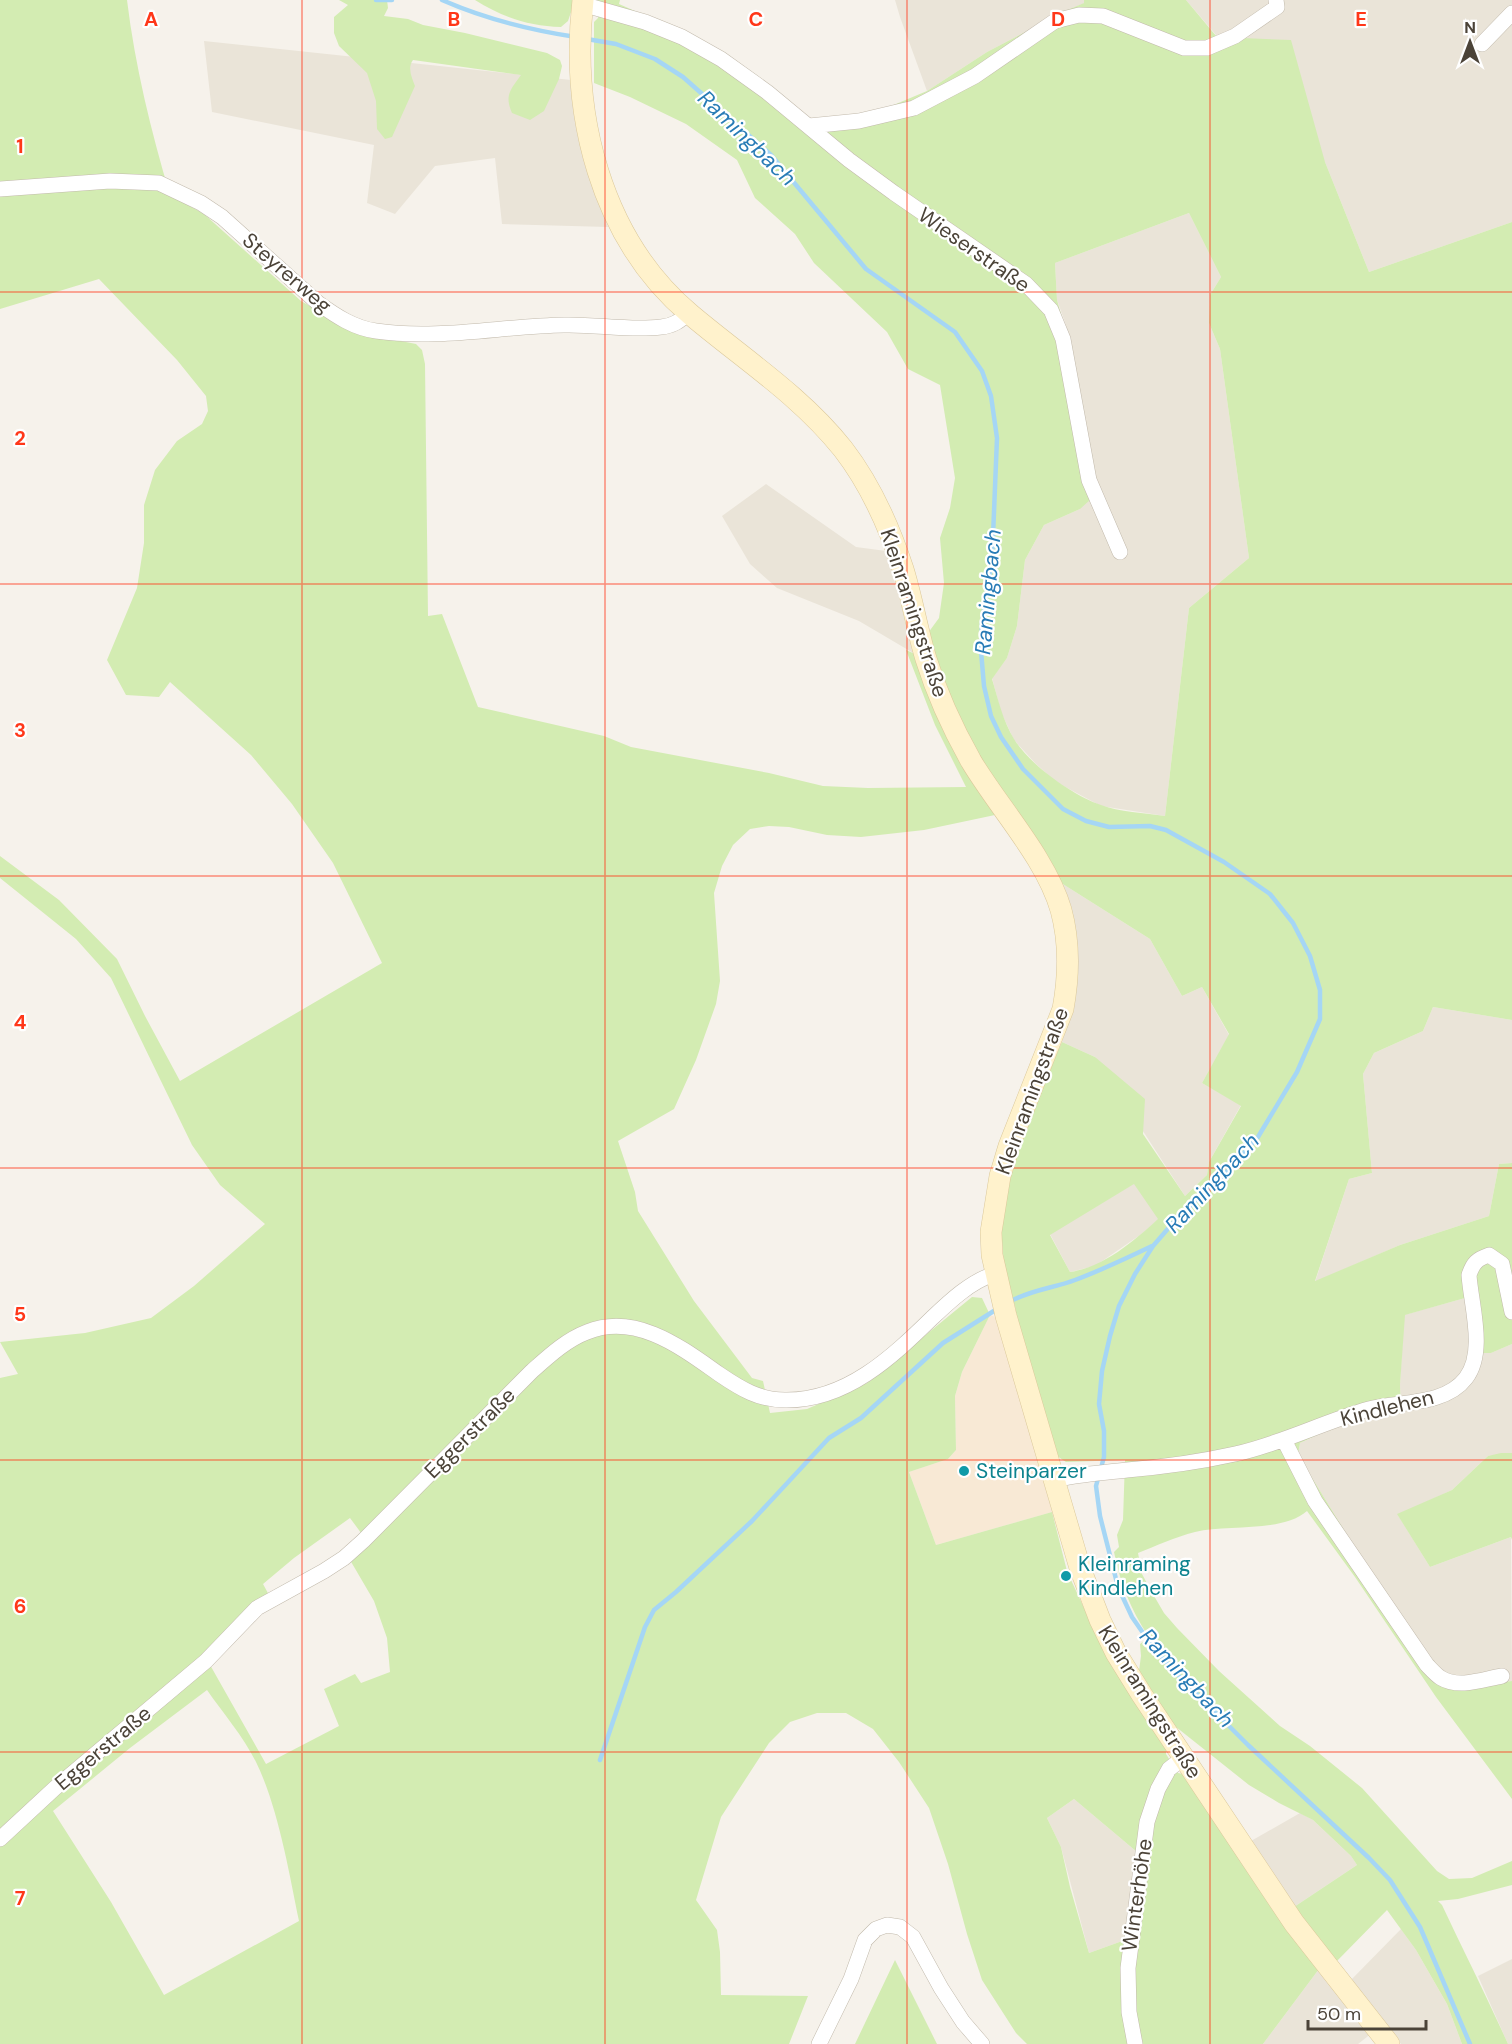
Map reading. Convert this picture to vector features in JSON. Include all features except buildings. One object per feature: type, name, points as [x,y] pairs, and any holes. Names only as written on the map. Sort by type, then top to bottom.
[{"type":"main road","name":"Kleinramingstraße","points":[[582,6],[581,78],[590,140],[597,167],[621,227],[652,277],[688,313],[797,400],[843,450],[861,476],[892,537],[904,571],[926,659],[952,725],[970,760],[1052,886],[1061,910],[1068,959],[1067,985],[1063,1009],[999,1176],[991,1232],[995,1278],[1006,1317],[1080,1568],[1100,1620],[1116,1653],[1183,1758],[1294,1923],[1389,2044]]},
{"type":"street","points":[[809,126],[859,121],[914,108],[975,76],[1055,21],[1079,15],[1103,16],[1184,48],[1207,48],[1235,36],[1277,7],[1276,0]]},
{"type":"street","name":"Wieserstraße","points":[[582,6],[645,22],[682,37],[721,59],[767,92],[894,193],[1026,284],[1051,310],[1063,339],[1089,480],[1119,552]]},
{"type":"street","points":[[1482,44],[1512,13]]},
{"type":"street","name":"Steyrerweg","points":[[0,189],[110,181],[159,183],[201,203],[222,217],[311,297],[335,315],[373,331],[422,334],[566,324],[659,327],[679,322],[688,313]]},
{"type":"street","name":"Kindlehen","points":[[1055,1480],[1079,1475],[1197,1462],[1238,1454],[1368,1410],[1446,1394],[1459,1386],[1468,1376],[1475,1353],[1475,1328],[1469,1275],[1472,1265],[1479,1258],[1489,1255],[1502,1264],[1512,1312]]},
{"type":"street","name":"Eggerstraße","points":[[0,1839],[54,1788],[199,1667],[257,1608],[344,1558],[532,1371],[574,1338],[588,1331],[606,1327],[641,1329],[681,1348],[754,1396],[788,1400],[807,1398],[845,1386],[865,1375],[888,1360],[952,1299],[984,1277],[995,1278]]},
{"type":"street","points":[[1284,1440],[1315,1501],[1427,1665],[1440,1678],[1452,1682],[1466,1683],[1502,1676]]},
{"type":"street","name":"Winterhöhe","points":[[1135,2044],[1129,2012],[1128,1968],[1147,1822],[1158,1789],[1169,1768],[1183,1758]]},
{"type":"street","points":[[819,2044],[851,1979],[865,1940],[876,1929],[887,1925],[900,1927],[913,1937],[940,1989],[981,2044]]},
{"type":"shaded area","points":[[895,0],[1084,0],[1085,3],[987,52],[927,91]]},
{"type":"shaded area","points":[[1186,0],[1512,0],[1512,222],[1369,272],[1325,162]]},
{"type":"shaded area","points":[[204,41],[571,80],[583,153],[608,227],[502,224],[495,158],[435,166],[395,214],[367,203],[374,145],[212,112]]},
{"type":"shaded area","points":[[1189,213],[1221,277],[1210,295],[1209,323],[1220,349],[1249,558],[1189,608],[1165,816],[1101,806],[1056,782],[1014,740],[1001,712],[992,678],[1007,658],[1017,626],[1025,560],[1044,525],[1080,509],[1089,451],[1066,325],[1057,300],[1055,263]]},
{"type":"shaded area","points":[[766,484],[856,547],[886,551],[915,654],[859,621],[777,588],[750,564],[722,516]]},
{"type":"shaded area","points":[[1058,881],[1150,939],[1182,996],[1202,987],[1229,1035],[1202,1083],[1241,1105],[1209,1162],[1207,1175],[1185,1196],[1095,1057],[1062,1042],[1071,1013]]},
{"type":"shaded area","points":[[1433,1007],[1512,1020],[1512,1163],[1499,1164],[1489,1216],[1400,1245],[1315,1282],[1349,1179],[1372,1173],[1363,1074],[1374,1053],[1423,1031]]},
{"type":"shaded area","points":[[1135,1183],[1159,1219],[1143,1233],[1095,1266],[1070,1272],[1050,1234]]},
{"type":"shaded area","points":[[1465,1298],[1491,1353],[1512,1344],[1512,1453],[1488,1456],[1452,1490],[1398,1515],[1430,1567],[1511,1537],[1512,1681],[1453,1688],[1365,1564],[1298,1455],[1300,1443],[1357,1417],[1401,1408],[1404,1315]]},
{"type":"shaded area","points":[[990,1315],[998,1318],[1052,1512],[936,1545],[909,1472],[948,1459],[956,1450],[955,1396],[962,1372]]},
{"type":"shaded area","points":[[1074,1799],[1137,1852],[1125,1940],[1089,1953],[1061,1847],[1047,1818]]},
{"type":"shaded area","points":[[1300,1813],[1313,1820],[1351,1856],[1357,1865],[1294,1907],[1251,1841]]},
{"type":"shaded area","points":[[1401,1929],[1416,1950],[1447,2004],[1462,2044],[1401,2044],[1350,1981]]},
{"type":"shaded area","points":[[1512,1959],[1512,2044],[1508,2044],[1478,1976]]},
{"type":"shaded area","points":[[1319,1969],[1372,2033],[1358,2044],[1263,2044]]},
{"type":"green space","points":[[0,0],[127,0],[144,98],[170,195],[204,214],[301,301],[355,332],[416,344],[422,350],[425,364],[428,616],[442,614],[478,707],[604,736],[631,747],[769,773],[823,786],[966,787],[935,725],[906,650],[915,654],[995,815],[924,830],[861,837],[827,835],[789,827],[769,826],[750,829],[733,845],[722,866],[714,893],[720,981],[716,1004],[696,1060],[674,1109],[618,1141],[635,1192],[638,1211],[694,1301],[752,1378],[763,1381],[770,1413],[807,1409],[867,1383],[972,1297],[982,1298],[990,1315],[962,1372],[955,1396],[956,1450],[948,1459],[909,1472],[936,1545],[1052,1512],[1067,1571],[1061,1573],[1065,1582],[1071,1580],[1091,1623],[1166,1748],[1166,1754],[1178,1773],[1183,1774],[1319,1969],[1263,2044],[1027,2044],[1016,2033],[982,1980],[929,1808],[899,1762],[873,1729],[846,1713],[817,1713],[790,1722],[769,1743],[721,1817],[696,1900],[717,1930],[721,1995],[808,1996],[789,2044],[0,2044],[0,1378],[18,1374],[0,1342],[85,1333],[151,1318],[194,1286],[265,1224],[220,1185],[192,1145],[111,978],[76,939],[0,878],[0,856],[59,900],[117,959],[180,1081],[382,963],[333,863],[292,804],[251,755],[170,682],[159,697],[126,695],[107,660],[137,588],[144,543],[144,505],[155,470],[177,441],[202,424],[208,411],[206,396],[177,360],[99,279],[0,309]],"holes":[[[350,1518],[370,1545],[350,1560],[374,1601],[387,1638],[390,1672],[361,1683],[355,1674],[324,1689],[339,1726],[266,1764],[205,1656],[269,1595],[263,1584],[294,1558]],[[207,1690],[245,1743],[264,1780],[282,1840],[299,1921],[164,1995],[111,1902],[53,1811],[130,1748]],[[1074,1799],[1137,1852],[1125,1940],[1089,1953],[1061,1847],[1047,1818]]]},
{"type":"green space","points":[[339,0],[387,0],[388,8],[384,16],[408,19],[423,25],[547,53],[560,60],[562,66],[559,79],[544,111],[530,120],[512,113],[510,107],[510,92],[521,75],[413,60],[410,70],[415,86],[392,137],[385,139],[377,129],[376,101],[367,73],[339,46],[334,33],[334,17],[348,5]]},
{"type":"green space","points":[[475,0],[575,0],[568,21],[561,27],[516,20]]},
{"type":"green space","points":[[597,0],[620,0],[619,4],[662,23],[813,122],[884,109],[927,91],[987,52],[1084,3],[1084,0],[1186,0],[1217,37],[1291,40],[1325,162],[1369,272],[1512,222],[1512,1020],[1433,1007],[1423,1031],[1374,1053],[1363,1074],[1372,1173],[1349,1179],[1315,1281],[1400,1245],[1489,1216],[1499,1164],[1512,1163],[1512,1344],[1491,1353],[1472,1353],[1465,1298],[1405,1315],[1400,1385],[1401,1408],[1356,1417],[1300,1443],[1298,1455],[1365,1564],[1452,1688],[1512,1681],[1512,1799],[1436,1697],[1355,1577],[1307,1511],[1296,1518],[1269,1525],[1195,1532],[1138,1553],[1142,1574],[1164,1613],[1177,1628],[1219,1671],[1280,1726],[1310,1746],[1362,1788],[1437,1871],[1449,1879],[1472,1878],[1512,1861],[1512,1885],[1458,1899],[1438,1901],[1442,1905],[1508,2044],[1462,2044],[1447,2004],[1416,1950],[1387,1910],[1336,1962],[1294,1907],[1357,1865],[1351,1856],[1313,1820],[1249,1785],[1166,1719],[1139,1671],[1140,1644],[1149,1637],[1127,1596],[1114,1552],[1119,1547],[1117,1535],[1123,1520],[1125,1460],[1066,1462],[1057,1456],[1018,1329],[1015,1306],[1005,1277],[1001,1229],[1013,1163],[1035,1103],[1062,1042],[1095,1057],[1145,1099],[1143,1134],[1185,1196],[1207,1175],[1209,1162],[1241,1106],[1202,1083],[1229,1034],[1202,987],[1182,996],[1150,939],[1058,881],[974,750],[949,704],[928,633],[939,618],[944,583],[940,538],[950,508],[955,478],[940,385],[908,369],[887,332],[814,263],[795,234],[755,198],[737,160],[686,124],[630,97],[594,83],[594,22],[598,18]],"holes":[[[1189,213],[1221,277],[1210,295],[1209,323],[1220,349],[1249,558],[1189,608],[1165,816],[1108,807],[1077,794],[1041,769],[1021,749],[1010,732],[992,679],[1007,658],[1017,626],[1025,560],[1044,525],[1080,509],[1100,491],[1089,451],[1074,359],[1057,300],[1055,263]],[[1134,1184],[1158,1219],[1118,1252],[1095,1265],[1070,1272],[1050,1235]]]},
{"type":"green space","points":[[1512,1453],[1512,1540],[1511,1537],[1430,1567],[1397,1514],[1452,1490],[1488,1456]]},
{"type":"green space","points":[[895,1960],[937,2044],[855,2044]]},
{"type":"waterway","name":"Ramingbach","points":[[376,0],[392,0]]},
{"type":"waterway","name":"Ramingbach","points":[[442,0],[508,23],[576,37]]},
{"type":"waterway","name":"Ramingbach","points":[[587,39],[616,44],[655,59],[683,77],[771,155],[866,269],[955,332],[982,371],[991,396],[997,438],[992,561],[982,622],[981,651],[984,686],[991,716],[1001,737],[1023,769],[1063,809],[1086,821],[1109,827],[1150,826],[1166,830],[1224,862],[1270,894],[1293,923],[1310,956],[1320,990],[1320,1019],[1297,1072],[1258,1137],[1224,1175],[1179,1216],[1153,1246],[1135,1274],[1119,1306],[1102,1371],[1099,1404],[1104,1431],[1104,1457],[1096,1486],[1100,1516],[1118,1587],[1132,1617],[1150,1643],[1173,1670],[1248,1745],[1390,1880],[1420,1927],[1470,2044]]},
{"type":"waterway","points":[[1009,1302],[1085,1276],[1152,1246]]},
{"type":"waterway","points":[[600,1760],[645,1627],[654,1610],[752,1521],[829,1438],[861,1418],[943,1343],[997,1309]]},
{"type":"place","name":"Steinparzer","points":[[964,1471]]},
{"type":"place","name":"Kleinraming Kindlehen","points":[[1066,1576]]}]
